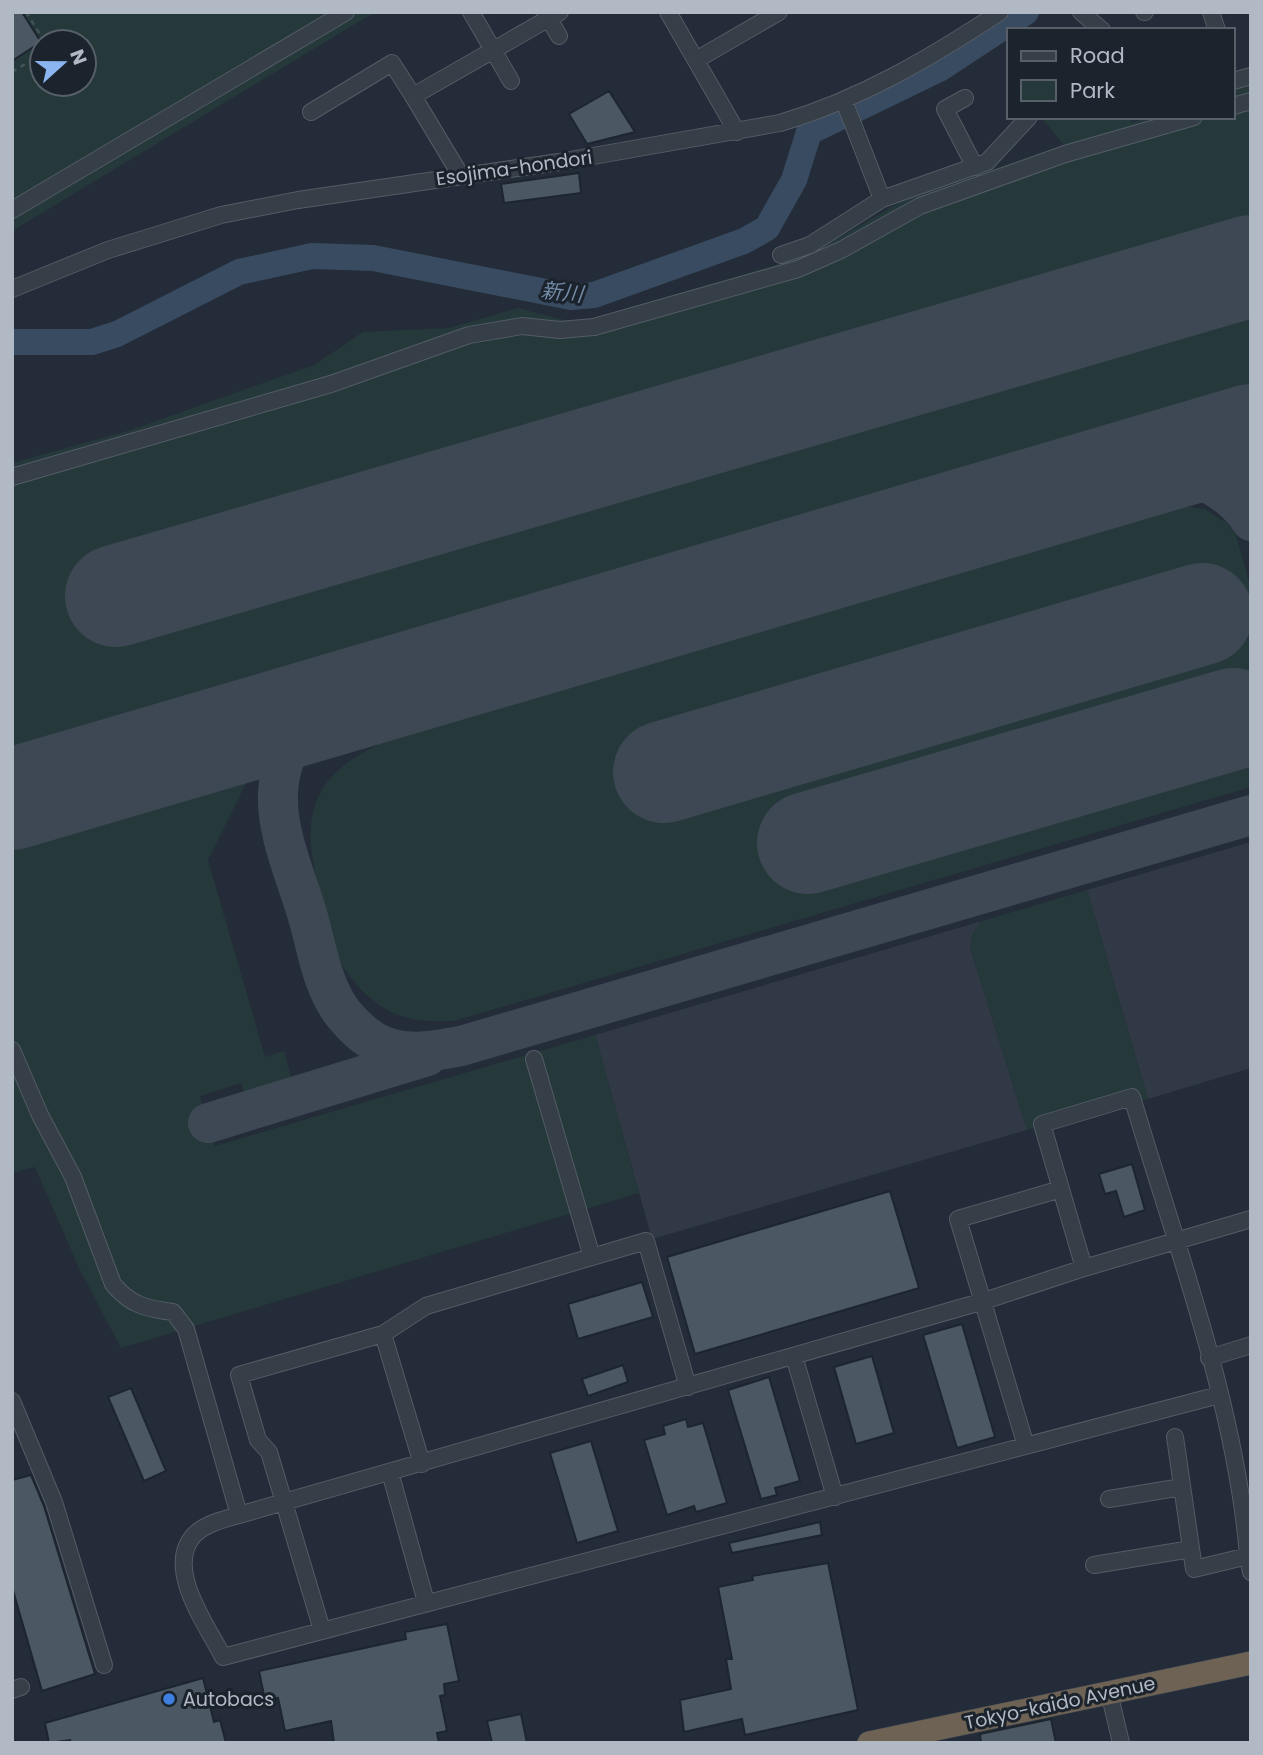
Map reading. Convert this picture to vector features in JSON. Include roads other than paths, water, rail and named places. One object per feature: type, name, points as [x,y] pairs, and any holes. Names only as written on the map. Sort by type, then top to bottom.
[{"type":"highway","name":"Tokyo-kaido Avenue","points":[[869,1743],[1251,1663]]},
{"type":"street","points":[[12,210],[346,12]]},
{"type":"street","points":[[471,12],[511,81]]},
{"type":"street","points":[[668,12],[737,132]]},
{"type":"street","points":[[696,60],[779,12]]},
{"type":"street","name":"Esojima-hondori","points":[[12,289],[108,250],[220,215],[298,200],[737,132],[780,123],[844,101],[931,58],[1000,12]]},
{"type":"street","points":[[1081,12],[1100,28]]},
{"type":"street","points":[[413,96],[493,51],[551,14],[559,36]]},
{"type":"street","points":[[311,112],[392,63],[461,176]]},
{"type":"street","points":[[965,98],[945,109],[975,167]]},
{"type":"street","points":[[844,101],[882,199]]},
{"type":"street","points":[[781,255],[810,245],[882,199],[987,162],[1027,119]]},
{"type":"street","points":[[12,477],[331,384],[469,335],[522,326],[560,330],[594,327],[798,269],[841,250],[920,206],[1065,154],[1187,119]]},
{"type":"street","points":[[12,1049],[40,1115],[73,1177],[113,1284],[125,1298],[145,1308],[173,1312],[186,1329],[239,1515]]},
{"type":"street","points":[[534,1059],[592,1257]]},
{"type":"street","points":[[1084,1268],[1042,1124],[1132,1097],[1219,1395],[1237,1471],[1250,1561],[1194,1569],[1175,1437]]},
{"type":"street","points":[[1026,1446],[958,1219],[1061,1189]]},
{"type":"street","points":[[1219,1395],[223,1657],[186,1582],[182,1556],[195,1535],[209,1524],[984,1301],[1084,1268],[1251,1219]]},
{"type":"street","points":[[322,1630],[269,1452],[258,1440],[240,1375],[383,1334],[426,1306],[646,1241],[688,1387]]},
{"type":"street","points":[[383,1334],[422,1464]]},
{"type":"street","points":[[1209,1358],[1251,1345]]},
{"type":"street","points":[[794,1356],[835,1497]]},
{"type":"street","points":[[12,1401],[54,1502],[104,1665]]},
{"type":"street","points":[[390,1472],[426,1602]]},
{"type":"street","points":[[1108,1499],[1182,1486]]},
{"type":"street","points":[[1094,1565],[1191,1549]]},
{"type":"street","points":[[1109,1692],[1121,1743]]},
{"type":"waterway","name":"新川","points":[[12,342],[92,342],[117,334],[239,272],[312,256],[373,258],[571,297],[594,295],[744,241],[767,228],[794,180],[809,132],[941,68],[1026,12]]},
{"type":"place","name":"Autobacs","points":[[169,1699]]}]
